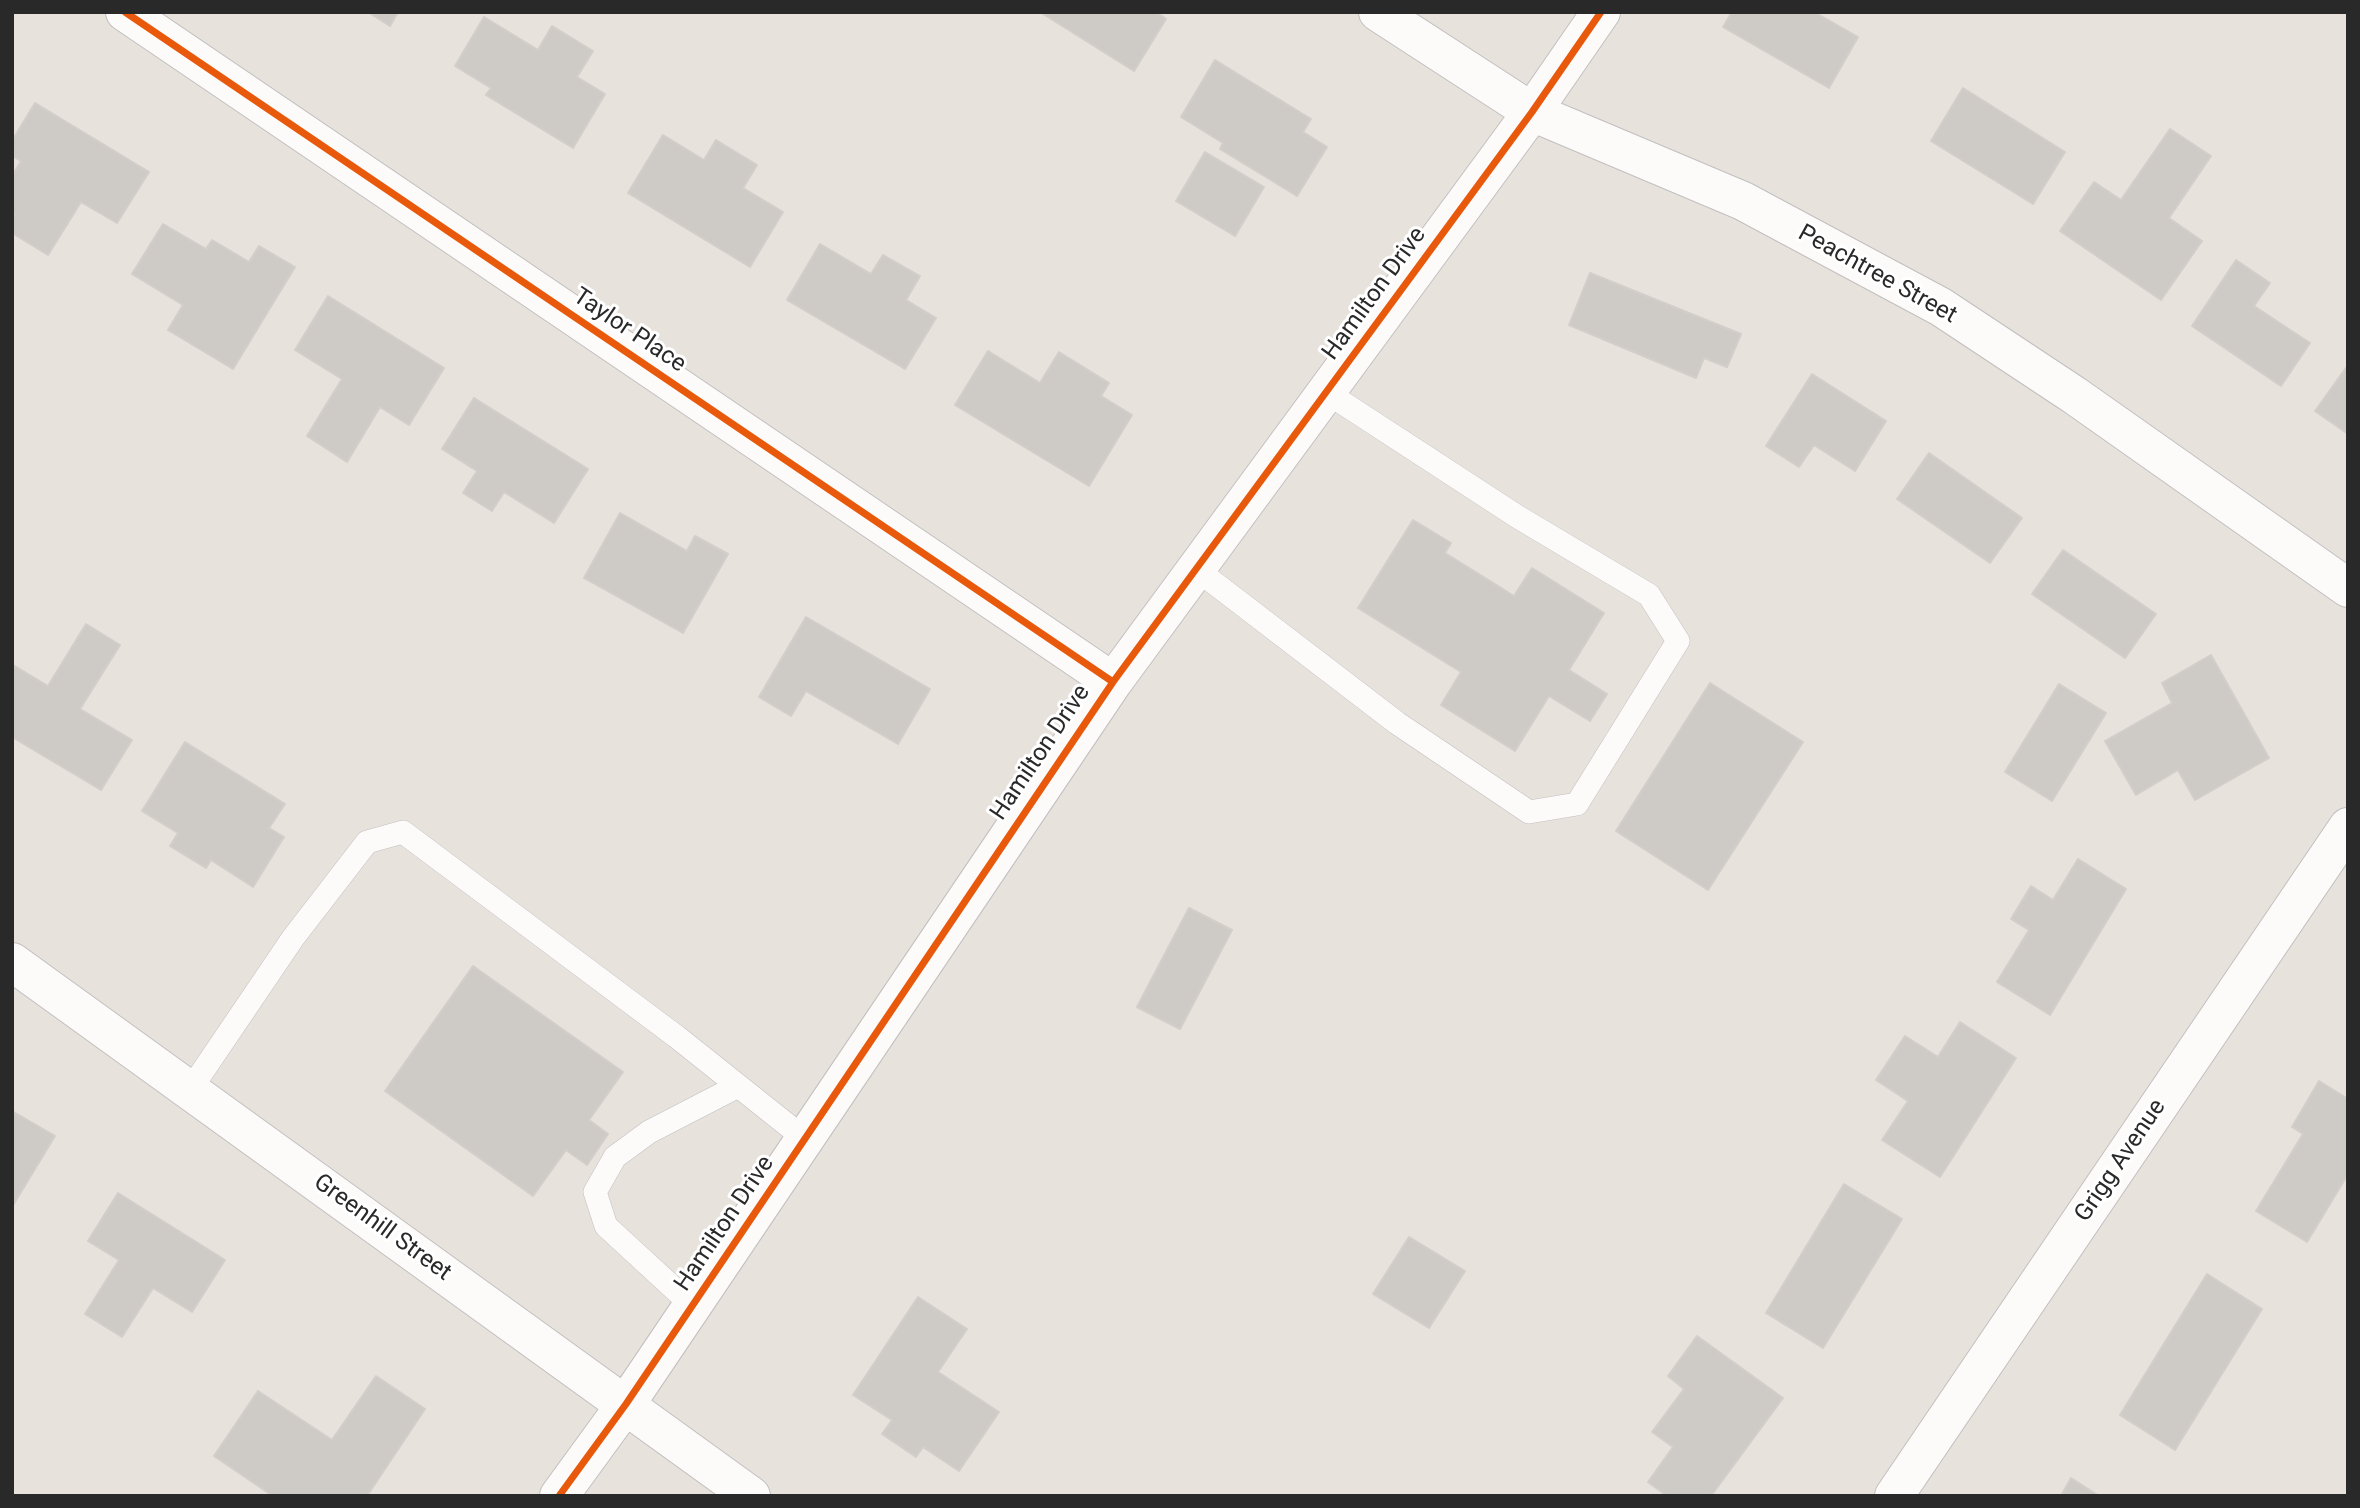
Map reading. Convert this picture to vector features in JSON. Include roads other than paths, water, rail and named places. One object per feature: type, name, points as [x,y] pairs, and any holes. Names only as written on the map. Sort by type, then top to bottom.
[{"type":"street","name":"Taylor Place","points":[[125,12],[1112,682]]},
{"type":"street","name":"Peachtree Street","points":[[1378,12],[1532,112],[1743,201],[1941,307],[2074,395],[2348,588]]},
{"type":"street","name":"Hamilton Drive","points":[[559,1496],[626,1405],[1112,682],[1532,112],[1601,12]]},
{"type":"street","name":"Grigg Avenue","points":[[1894,1496],[2348,827]]},
{"type":"street","name":"Greenhill Street","points":[[12,962],[751,1496]]},
{"type":"lane","points":[[1195,569],[1397,723],[1529,812],[1577,804],[1678,641],[1649,595],[1518,517],[1326,392]]},
{"type":"lane","points":[[190,1090],[293,938],[367,842],[403,832],[677,1037],[805,1139]]},
{"type":"lane","points":[[692,1306],[606,1226],[594,1192],[615,1157],[649,1132],[738,1086]]}]
